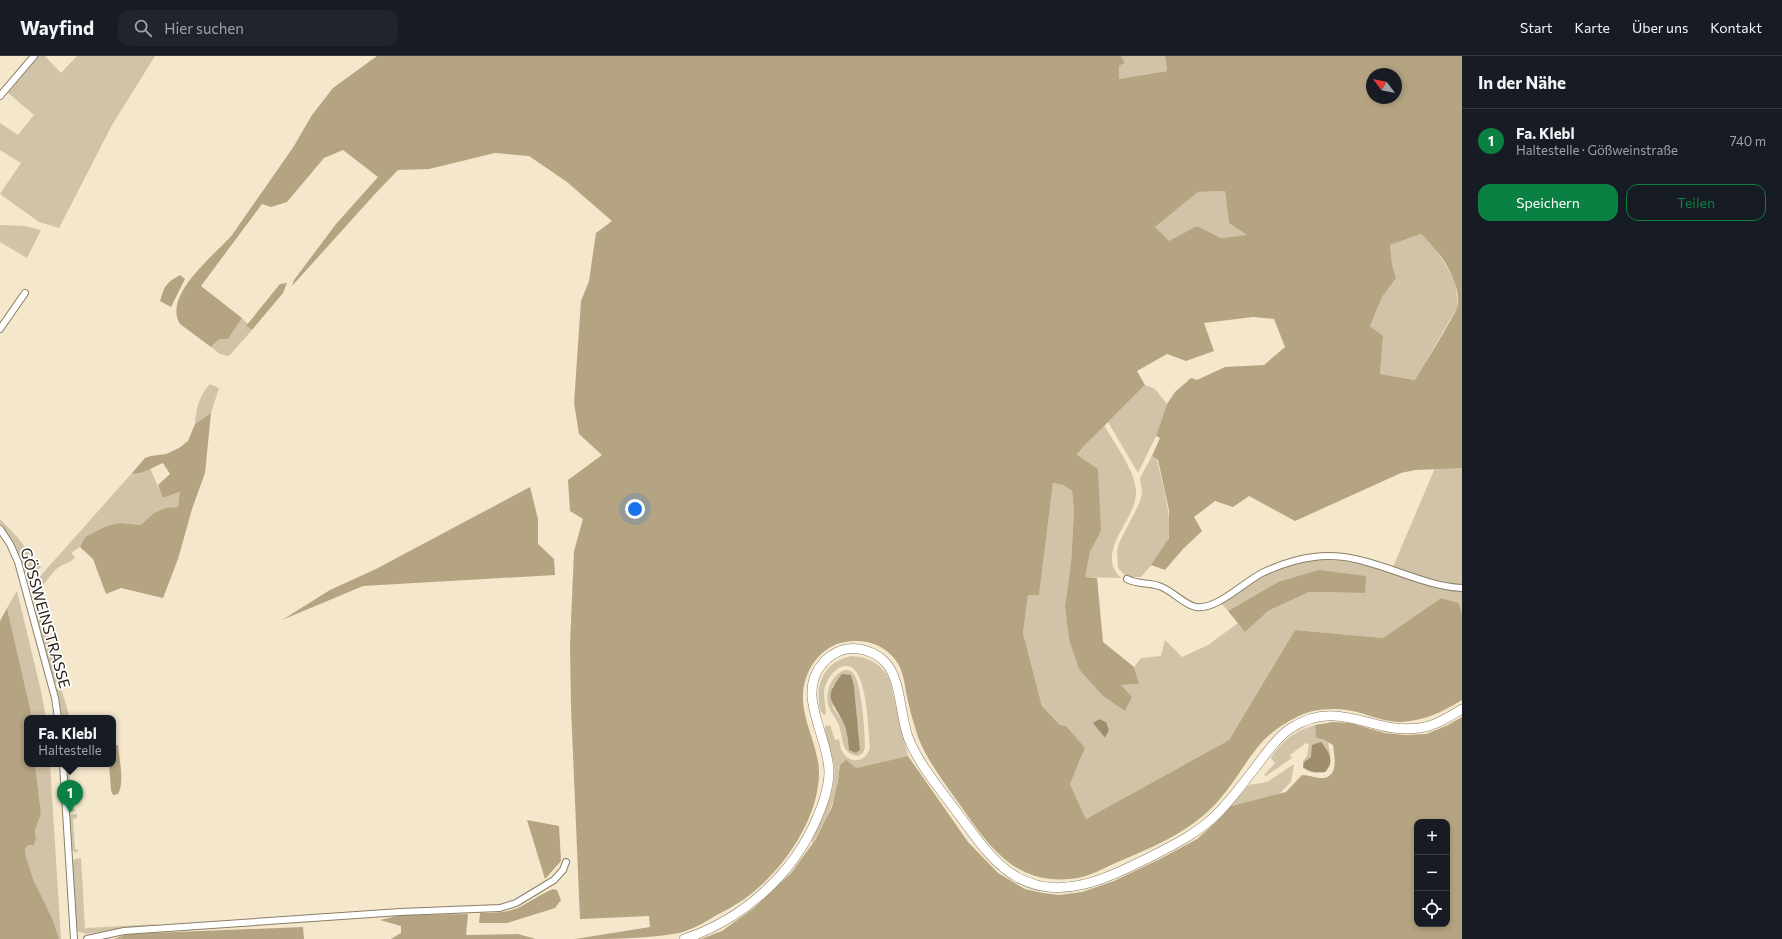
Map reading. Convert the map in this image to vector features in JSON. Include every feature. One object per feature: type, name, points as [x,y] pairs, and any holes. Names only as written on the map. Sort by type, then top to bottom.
[{"type":"main road","points":[[684,939],[713,927],[741,911],[758,898],[784,871],[805,843],[822,807],[829,773],[825,746],[813,705],[813,682],[816,672],[824,662],[833,654],[845,650],[857,648],[866,650],[878,656],[891,669],[907,733],[913,748],[932,778],[991,856],[1018,878],[1031,884],[1057,888],[1072,887],[1108,877],[1193,834],[1208,823],[1219,812],[1278,740],[1291,728],[1308,720],[1325,716],[1341,716],[1356,718],[1390,728],[1421,728],[1434,725],[1462,709]]},
{"type":"street","points":[[0,96],[34,56]]},
{"type":"street","points":[[0,329],[25,293]]},
{"type":"street","name":"GÖSSWEINSTRASSE","points":[[0,528],[15,553],[23,578],[55,698],[58,715]]},
{"type":"street","points":[[1127,579],[1140,584],[1160,586],[1172,592],[1190,605],[1201,607],[1214,603],[1261,573],[1284,563],[1315,557],[1344,557],[1369,562],[1451,588],[1462,588]]},
{"type":"street","points":[[63,767],[74,939]]},
{"type":"street","points":[[87,939],[124,931],[392,912],[500,908],[516,903],[554,880],[563,870],[566,862]]},
{"type":"shaded area","points":[[37,56],[45,56],[61,73],[77,56],[155,56],[112,125],[59,228],[39,222],[0,194],[21,163],[0,150],[0,123],[18,135],[34,115],[7,92]]},
{"type":"shaded area","points":[[377,56],[1121,56],[1125,63],[1119,66],[1119,79],[1167,71],[1165,56],[1462,56],[1462,468],[1415,470],[1401,473],[1295,521],[1249,496],[1233,507],[1215,501],[1194,517],[1202,531],[1183,549],[1165,570],[1151,565],[1169,538],[1169,510],[1158,460],[1152,456],[1160,438],[1156,436],[1167,404],[1175,392],[1191,378],[1197,380],[1225,367],[1264,365],[1285,347],[1274,319],[1253,317],[1204,323],[1214,351],[1186,361],[1167,354],[1137,371],[1145,385],[1084,446],[1077,455],[1098,469],[1101,531],[1090,552],[1085,577],[1097,578],[1103,642],[1134,667],[1139,684],[1121,685],[1132,697],[1125,711],[1102,695],[1079,669],[1069,640],[1065,606],[1071,562],[1074,512],[1072,491],[1063,485],[1053,483],[1039,595],[1028,595],[1023,633],[1042,706],[1060,725],[1066,726],[1085,748],[1070,784],[1086,819],[1229,740],[1295,630],[1383,638],[1441,598],[1459,603],[1462,614],[1462,700],[1433,715],[1417,720],[1401,722],[1390,721],[1341,709],[1316,711],[1300,715],[1272,732],[1265,739],[1219,800],[1209,811],[1186,829],[1160,843],[1088,875],[1073,879],[1053,879],[1039,877],[1025,872],[1013,865],[1001,856],[972,822],[935,769],[918,737],[902,672],[892,656],[881,647],[867,642],[853,641],[836,644],[829,648],[816,660],[807,675],[804,684],[803,703],[805,714],[819,765],[817,794],[804,829],[783,862],[757,889],[743,900],[702,924],[684,932],[641,938],[575,939],[650,927],[649,916],[580,919],[571,707],[570,645],[574,551],[583,519],[570,511],[568,480],[602,455],[579,434],[574,403],[581,301],[589,281],[596,233],[612,221],[567,182],[529,156],[495,153],[429,169],[398,170],[292,286],[294,280],[336,224],[378,177],[343,150],[324,158],[287,202],[271,207],[262,204],[201,286],[242,318],[228,339],[219,339],[211,347],[180,324],[176,313],[178,301],[184,288],[193,276],[232,235],[294,146],[312,115],[333,88]],"holes":[[[1225,191],[1229,223],[1247,235],[1221,238],[1197,226],[1169,241],[1155,227],[1198,192]],[[1421,234],[1435,248],[1452,275],[1456,285],[1458,305],[1446,329],[1415,380],[1380,374],[1383,336],[1370,326],[1382,297],[1396,278],[1392,264],[1390,245]]]},
{"type":"shaded area","points":[[1121,56],[1165,56],[1167,71],[1119,79],[1119,66],[1125,63]]},
{"type":"shaded area","points":[[1225,191],[1229,223],[1248,235],[1221,238],[1197,226],[1168,242],[1155,227],[1198,192]]},
{"type":"shaded area","points":[[0,225],[25,226],[41,230],[27,258],[0,242]]},
{"type":"shaded area","points":[[1421,234],[1433,245],[1455,280],[1458,306],[1415,380],[1380,374],[1383,336],[1370,326],[1382,297],[1396,278],[1392,264],[1390,245]]},
{"type":"shaded area","points":[[180,275],[185,279],[171,307],[160,301],[166,285]]},
{"type":"shaded area","points":[[287,283],[283,293],[252,330],[246,326],[280,284]]},
{"type":"shaded area","points":[[242,318],[248,324],[246,326],[252,330],[230,355],[227,356],[220,354],[211,347],[219,339],[228,339]]},
{"type":"shaded area","points":[[210,384],[219,388],[211,413],[195,424],[199,402],[203,393]]},
{"type":"shaded area","points":[[1145,385],[1155,389],[1167,404],[1156,436],[1138,473],[1108,422]]},
{"type":"shaded area","points":[[211,413],[205,473],[192,509],[178,559],[163,598],[121,588],[106,594],[93,559],[80,547],[84,539],[107,526],[120,523],[141,525],[154,513],[166,508],[178,507],[180,492],[163,498],[158,485],[170,474],[163,463],[139,474],[132,473],[145,458],[166,454],[179,448],[188,441],[195,424]]},
{"type":"shaded area","points":[[1104,425],[1132,474],[1136,491],[1135,502],[1131,513],[1114,546],[1112,557],[1114,568],[1121,578],[1084,577],[1090,552],[1101,531],[1077,456],[1084,446]]},
{"type":"shaded area","points":[[1152,456],[1157,460],[1166,500],[1169,522],[1168,539],[1160,554],[1141,577],[1127,577],[1118,568],[1117,552],[1119,543],[1140,502],[1142,492],[1140,478]]},
{"type":"shaded area","points":[[150,468],[163,498],[181,492],[178,507],[162,511],[141,525],[120,523],[84,539],[80,547],[71,553],[75,557],[70,562],[59,567],[39,590],[33,593],[32,589],[35,582],[132,473],[139,474]]},
{"type":"shaded area","points":[[1435,468],[1462,468],[1462,585],[1430,579],[1393,567]]},
{"type":"shaded area","points":[[1053,483],[1063,485],[1072,491],[1074,512],[1071,562],[1065,606],[1069,640],[1079,669],[1125,711],[1132,697],[1120,685],[1139,684],[1134,667],[1141,658],[1161,656],[1165,640],[1182,657],[1208,645],[1238,623],[1245,631],[1268,611],[1309,592],[1365,593],[1278,582],[1228,611],[1220,602],[1261,577],[1287,565],[1299,562],[1335,560],[1359,564],[1432,585],[1462,591],[1462,614],[1459,603],[1441,598],[1383,638],[1295,630],[1229,740],[1086,819],[1070,784],[1085,748],[1042,706],[1023,633],[1028,595],[1039,594]],"holes":[[[1099,719],[1106,722],[1109,730],[1105,738],[1093,723]]]},
{"type":"shaded area","points":[[530,487],[538,519],[538,544],[554,559],[555,575],[363,586],[282,620],[330,590],[376,569]]},
{"type":"shaded area","points":[[0,519],[17,537],[41,567],[30,577],[27,576],[17,550],[0,524]]},
{"type":"shaded area","points":[[1319,570],[1366,576],[1365,593],[1309,592],[1268,611],[1245,632],[1228,611],[1278,582]]},
{"type":"shaded area","points":[[17,591],[45,715],[30,715],[7,608]]},
{"type":"shaded area","points":[[44,598],[48,612],[43,615],[60,683],[53,683],[34,612],[38,602]]},
{"type":"shaded area","points":[[7,608],[31,715],[24,715],[24,767],[35,767],[41,814],[35,830],[36,839],[34,845],[28,845],[25,849],[26,857],[34,881],[53,920],[59,939],[0,939],[0,621]]},
{"type":"shaded area","points":[[852,656],[870,660],[880,666],[887,675],[890,681],[908,756],[856,768],[840,765],[837,786],[828,817],[812,844],[812,840],[828,804],[833,785],[834,765],[825,726],[830,725],[835,740],[839,739],[841,750],[849,759],[862,759],[868,752],[870,746],[865,699],[858,675],[853,668],[842,666],[832,674],[824,691],[826,708],[825,715],[822,713],[820,708],[819,693],[822,678],[831,666],[844,658]]},
{"type":"shaded area","points":[[844,670],[851,671],[859,687],[865,748],[863,753],[858,756],[852,755],[845,748],[840,728],[828,702],[828,691],[835,676]],"holes":[[[842,675],[850,675],[854,686],[860,750],[856,753],[849,749],[847,734],[843,722],[833,708],[832,687]]]},
{"type":"shaded area","points":[[842,674],[851,675],[854,686],[860,750],[856,753],[849,750],[844,725],[832,703],[831,698],[832,688]]},
{"type":"shaded area","points":[[61,688],[69,715],[60,715],[55,689]]},
{"type":"shaded area","points":[[1462,717],[1462,939],[701,939],[722,931],[754,908],[791,873],[816,839],[832,807],[840,765],[846,760],[856,768],[908,756],[968,842],[998,873],[1025,889],[1059,895],[1082,892],[1114,881],[1162,858],[1197,839],[1231,806],[1286,792],[1302,775],[1322,778],[1329,776],[1332,773],[1335,764],[1333,745],[1316,738],[1315,725],[1333,722],[1350,723],[1385,733],[1405,735],[1426,734],[1446,726]]},
{"type":"shaded area","points":[[1099,719],[1106,722],[1109,730],[1105,738],[1093,723]]},
{"type":"shaded area","points":[[1315,725],[1316,738],[1328,742],[1330,757],[1329,767],[1311,757],[1304,762],[1318,773],[1310,772],[1303,768],[1303,761],[1307,756],[1309,744],[1306,743],[1290,755],[1292,758],[1266,776],[1264,775],[1275,763],[1271,758],[1279,746],[1295,733]]},
{"type":"shaded area","points":[[1321,742],[1330,757],[1330,764],[1328,768],[1325,772],[1314,772],[1305,769],[1303,767],[1304,762],[1311,757],[1312,745]]},
{"type":"shaded area","points":[[116,745],[118,745],[121,783],[118,794],[113,795],[111,790],[109,767],[116,767]]},
{"type":"shaded area","points":[[1294,764],[1291,782],[1279,794],[1231,806],[1249,785],[1267,782]]},
{"type":"shaded area","points":[[35,767],[50,767],[61,939],[59,939],[53,920],[34,881],[26,857],[25,849],[28,845],[34,845],[36,839],[35,830],[41,814]]},
{"type":"shaded area","points":[[65,767],[69,767],[72,807],[76,811],[69,812]]},
{"type":"shaded area","points":[[77,814],[77,818],[73,819],[75,850],[79,849],[76,853],[72,850],[69,815]]},
{"type":"shaded area","points":[[527,820],[559,826],[561,861],[545,879]]},
{"type":"shaded area","points":[[81,858],[85,928],[158,924],[86,934],[77,931],[72,863],[75,859]]},
{"type":"shaded area","points":[[553,889],[557,890],[561,900],[555,908],[507,923],[479,923],[480,913],[500,912],[515,909]]},
{"type":"shaded area","points":[[468,914],[466,935],[518,934],[536,939],[391,939],[401,933],[401,926],[380,920],[401,915]]},
{"type":"shaded area","points":[[303,927],[304,939],[114,939],[127,934]]},
{"type":"place","name":"Fa. Klebl","points":[[70,813]]}]
